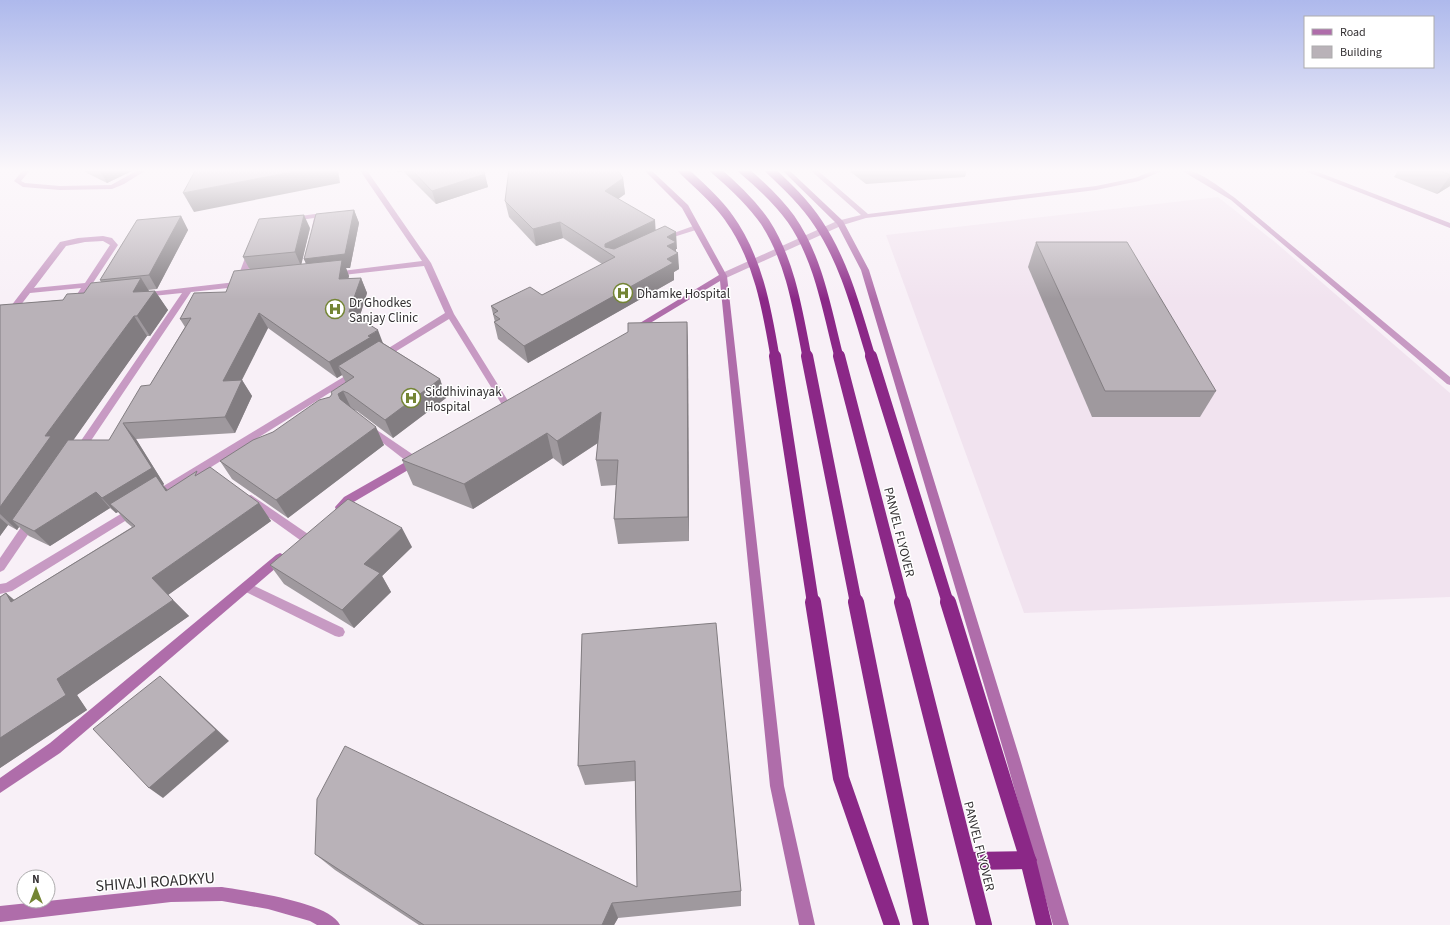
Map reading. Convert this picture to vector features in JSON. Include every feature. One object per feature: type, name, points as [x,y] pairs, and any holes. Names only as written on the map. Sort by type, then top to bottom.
[{"type":"highway","points":[[725,212],[742,236],[760,282],[769,322],[841,778],[892,925]]},
{"type":"highway","points":[[758,212],[771,232],[780,253],[790,280],[798,313],[921,925]]},
{"type":"highway","name":"PANVEL FLYOVER","points":[[785,212],[797,228],[808,250],[819,278],[969,861],[984,925]]},
{"type":"highway","points":[[809,212],[820,225],[844,276],[862,326],[1028,860],[1044,925]]},
{"type":"highway","points":[[969,861],[1028,860]]},
{"type":"street","points":[[393,212],[427,263],[450,314],[507,406]]},
{"type":"street","points":[[688,212],[723,276],[777,786],[807,925]]},
{"type":"street","points":[[829,212],[840,223],[865,270],[1013,759],[1061,925]]},
{"type":"street","points":[[862,212],[866,216]]},
{"type":"street","points":[[627,334],[723,276],[840,223],[866,216],[897,212]]},
{"type":"street","points":[[1249,212],[1450,382]]},
{"type":"street","points":[[1414,212],[1450,226]]},
{"type":"street","points":[[287,219],[315,216],[318,218],[315,232]]},
{"type":"street","points":[[659,240],[696,227]]},
{"type":"street","points":[[14,308],[63,244],[71,241],[106,239],[112,242],[114,245],[76,302]]},
{"type":"street","points":[[239,284],[247,274],[254,246]]},
{"type":"street","points":[[327,274],[427,263]]},
{"type":"street","points":[[136,296],[253,283]]},
{"type":"street","points":[[27,291],[87,285]]},
{"type":"street","points":[[72,461],[188,290]]},
{"type":"street","points":[[376,360],[450,314]]},
{"type":"street","points":[[0,588],[8,588],[363,368]]},
{"type":"street","points":[[314,398],[324,404]]},
{"type":"street","points":[[304,404],[313,410]]},
{"type":"street","points":[[294,411],[304,417]]},
{"type":"street","points":[[282,418],[292,424]]},
{"type":"street","points":[[359,419],[414,461]]},
{"type":"street","points":[[263,430],[273,436]]},
{"type":"street","points":[[245,441],[256,448]]},
{"type":"street","points":[[332,514],[348,500],[427,453]]},
{"type":"street","points":[[240,491],[304,538]]},
{"type":"street","points":[[0,567],[36,514]]},
{"type":"street","points":[[0,786],[55,748],[287,552]]},
{"type":"street","points":[[246,586],[339,632]]},
{"type":"street","name":"SHIVAJI ROADKYU","points":[[0,914],[171,895],[222,894],[282,905],[313,914],[332,925]]},
{"type":"shaded area","points":[[1085,212],[1237,212],[1275,242],[1450,393],[1450,597],[1024,613],[886,235]]},
{"type":"building","points":[[354,212],[345,254],[304,259],[316,214]]},
{"type":"building","points":[[516,212],[641,212],[655,220],[605,244],[605,247],[614,249],[665,226],[676,232],[667,237],[676,242],[667,246],[678,253],[667,259],[673,263],[524,346],[494,322],[500,319],[493,314],[498,311],[491,306],[530,287],[542,295],[615,257],[560,222],[533,229]]},
{"type":"building","points":[[304,215],[295,252],[243,257],[259,219]]},
{"type":"building","points":[[181,216],[149,275],[100,280],[137,220]]},
{"type":"building","points":[[1036,242],[1127,242],[1216,391],[1105,391]]},
{"type":"building","points":[[342,260],[339,279],[361,278],[349,312],[378,330],[368,336],[371,337],[329,362],[259,313],[223,381],[242,380],[225,417],[123,423],[152,468],[102,498],[96,492],[34,531],[12,520],[68,440],[109,440],[141,386],[150,385],[191,318],[180,319],[194,293],[226,292],[234,271]]},
{"type":"building","points":[[141,278],[133,292],[155,291],[137,316],[134,316],[45,436],[51,436],[0,507],[0,305],[63,300],[67,294],[84,293],[91,283]]},
{"type":"building","points":[[687,322],[688,517],[614,519],[618,460],[596,460],[601,412],[557,441],[547,433],[464,484],[402,460],[628,332],[628,323]]},
{"type":"building","points":[[379,341],[440,379],[385,420],[348,393],[343,391],[338,394],[340,399],[376,427],[276,500],[220,461],[253,440],[273,432],[319,400],[330,397],[332,394],[331,392],[354,377],[338,366]]},
{"type":"building","points":[[210,467],[259,503],[152,578],[173,600],[57,679],[66,695],[0,738],[0,597],[6,593],[11,602],[135,526],[110,504],[156,476],[166,491],[197,471],[195,476]]},
{"type":"building","points":[[348,499],[402,528],[364,564],[380,573],[342,610],[270,565]]},
{"type":"building","points":[[716,623],[741,891],[612,903],[602,925],[424,925],[315,854],[317,799],[345,746],[637,887],[635,761],[578,766],[582,634]]},
{"type":"building","points":[[160,676],[216,730],[149,788],[93,729]]},
{"type":"place","name":"Dhamke Hospital","points":[[623,293]]},
{"type":"place","name":"Dr Ghodkes Sanjay Clinic","points":[[335,309]]},
{"type":"place","name":"Siddhivinayak Hospital","points":[[411,398]]}]
